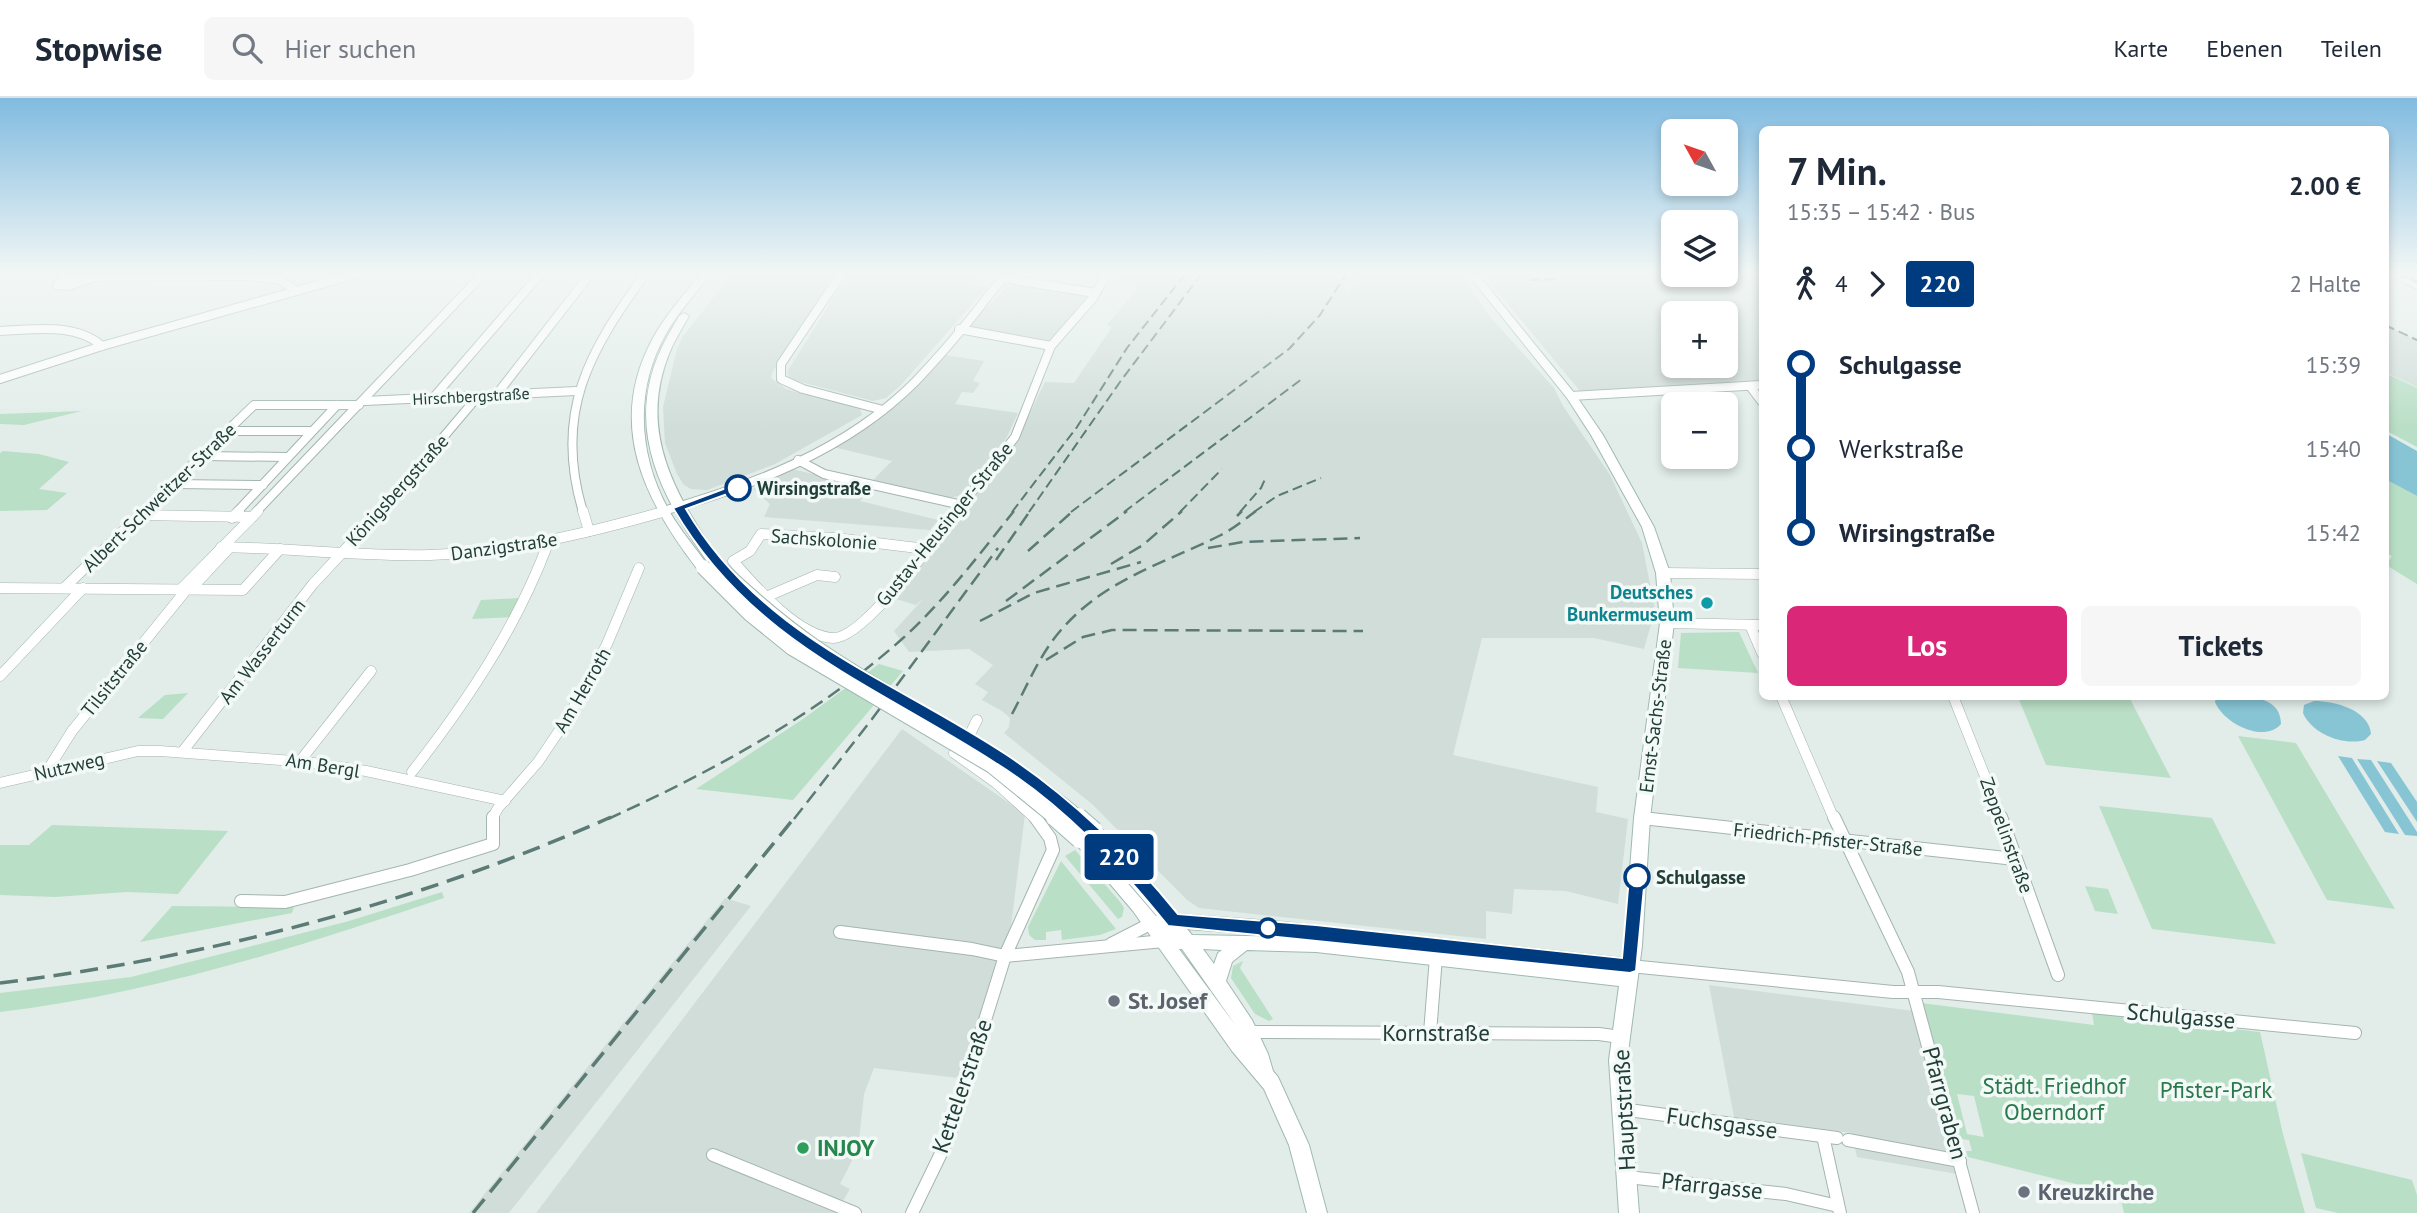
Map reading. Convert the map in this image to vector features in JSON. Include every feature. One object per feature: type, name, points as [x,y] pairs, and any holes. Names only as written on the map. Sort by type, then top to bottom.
[{"type":"main road","points":[[667,325],[641,383],[636,421],[640,453],[652,493],[662,512],[758,621],[792,648],[992,766],[1136,874],[1174,921],[1251,1032],[1264,1072],[1289,1117],[1317,1213]]},
{"type":"main road","points":[[680,325],[666,346],[651,397],[652,436],[656,455],[685,522],[709,566]]},
{"type":"main road","name":"Ernst-Sachs-Straße","points":[[1514,325],[1571,396],[1597,435],[1648,527],[1664,573],[1667,623],[1642,818],[1629,973]]},
{"type":"main road","points":[[1087,835],[1239,1045],[1264,1072]]},
{"type":"main road","points":[[1152,923],[1174,921],[1316,932],[1629,973]]},
{"type":"main road","points":[[1164,941],[1316,945],[1629,973]]},
{"type":"main road","points":[[1217,983],[1224,958],[1244,943]]},
{"type":"main road","name":"Hauptstraße","points":[[1629,973],[1618,1067],[1629,1213]]},
{"type":"street","points":[[0,379],[176,325]]},
{"type":"street","name":"Tilsitstraße","points":[[47,771],[72,731],[186,589],[435,325]]},
{"type":"street","points":[[433,398],[496,325]]},
{"type":"street","points":[[497,394],[551,325]]},
{"type":"street","points":[[589,531],[579,506],[570,464],[576,391],[585,366],[609,325]]},
{"type":"street","points":[[807,325],[781,364],[781,379],[803,389],[883,410]]},
{"type":"street","points":[[662,512],[737,488],[846,434],[883,410],[920,374],[963,325]]},
{"type":"street","name":"Gustav-Heusinger-Straße","points":[[768,596],[811,632],[824,637],[843,637],[864,624],[1015,437],[1051,346],[1068,325]]},
{"type":"street","points":[[959,330],[1051,346]]},
{"type":"street","points":[[0,331],[77,332],[92,336],[102,346]]},
{"type":"street","points":[[1571,396],[1759,385]]},
{"type":"street","points":[[1750,386],[1759,398]]},
{"type":"street","name":"Hirschbergstraße","points":[[254,405],[337,405],[576,391]]},
{"type":"street","name":"Königsbergstraße","points":[[342,551],[391,500],[479,396]]},
{"type":"street","name":"Albert-Schweitzer-Straße","points":[[64,588],[254,405]]},
{"type":"street","points":[[232,517],[337,405]]},
{"type":"street","points":[[228,430],[312,430]]},
{"type":"street","points":[[202,456],[287,457]]},
{"type":"street","points":[[797,460],[824,474],[962,505]]},
{"type":"street","points":[[174,484],[263,485]]},
{"type":"street","name":"Danzigstraße","points":[[225,547],[429,555],[484,552],[549,541],[662,512]]},
{"type":"street","points":[[140,515],[252,517]]},
{"type":"street","name":"Sachskolonie","points":[[768,596],[733,561],[750,551],[761,534],[835,538],[926,549]]},
{"type":"street","points":[[412,772],[464,705],[496,655],[527,597],[549,541]]},
{"type":"street","points":[[0,588],[243,590],[280,548]]},
{"type":"street","name":"Am Wasserturm","points":[[183,751],[342,551]]},
{"type":"street","name":"Am Herroth","points":[[241,901],[285,902],[410,870],[493,844],[491,820],[538,763],[579,701],[611,639],[639,568]]},
{"type":"street","points":[[1664,573],[1759,573]]},
{"type":"street","points":[[768,596],[817,575],[835,578]]},
{"type":"street","points":[[0,676],[83,589]]},
{"type":"street","points":[[1667,623],[1759,625]]},
{"type":"street","points":[[1750,625],[1759,646]]},
{"type":"street","points":[[300,761],[334,722],[371,671]]},
{"type":"street","name":"Pfarrgraben","points":[[1783,700],[1844,841],[1908,972],[1973,1213]]},
{"type":"street","name":"Zeppelinstraße","points":[[1955,700],[1978,754],[2058,975]]},
{"type":"street","name":"Kettelerstraße","points":[[912,1213],[948,1139],[1005,956],[1051,858],[1053,844],[1047,831],[1029,812],[954,753],[968,738],[977,720]]},
{"type":"street","name":"Am Bergl","points":[[138,751],[183,751],[300,761],[366,771],[505,801]]},
{"type":"street","name":"Nutzweg","points":[[0,783],[138,751]]},
{"type":"street","name":"Friedrich-Pfister-Straße","points":[[1642,818],[2015,859]]},
{"type":"street","points":[[1108,946],[1152,923]]},
{"type":"street","points":[[839,932],[972,949],[1005,956],[1164,941]]},
{"type":"street","points":[[1430,1033],[1436,957]]},
{"type":"street","name":"Schulgasse","points":[[1629,973],[1915,993],[1938,992],[2355,1033]]},
{"type":"street","name":"Kornstraße","points":[[1251,1032],[1599,1034],[1620,1037]]},
{"type":"street","name":"Fuchsgasse","points":[[1622,1109],[1836,1138],[1960,1161]]},
{"type":"street","points":[[1836,1138],[1839,1209]]},
{"type":"street","points":[[713,1155],[855,1213]]},
{"type":"street","name":"Pfarrgasse","points":[[1627,1177],[1786,1194],[1839,1209]]},
{"type":"shaded area","points":[[692,325],[802,325],[771,378],[786,389],[856,407],[862,415],[775,464],[707,490],[691,489],[684,485],[677,474],[665,443],[663,407],[677,349]]},
{"type":"shaded area","points":[[816,325],[954,325],[901,385],[886,398],[873,401],[797,381],[789,377],[787,372]]},
{"type":"shaded area","points":[[970,325],[1064,325],[1050,341]]},
{"type":"shaded area","points":[[1107,325],[1498,325],[1554,388],[1563,406],[1610,475],[1642,543],[1655,610],[1644,649],[1594,638],[1482,638],[1453,755],[1598,787],[1596,812],[1628,819],[1618,904],[1566,891],[1514,889],[1512,914],[1486,911],[1486,939],[1199,908],[1187,900],[1092,804],[1004,733],[1009,727],[1010,718],[982,700],[988,692],[975,684],[993,665],[969,649],[909,652],[894,631],[924,598],[916,605],[889,597],[1017,439],[1045,382],[1074,383],[1112,327]]},
{"type":"shaded area","points":[[1525,325],[1661,325],[1661,378],[1738,378],[1738,325],[1759,325],[1759,381],[1580,391]]},
{"type":"shaded area","points":[[2389,327],[2417,340],[2417,387],[2389,374]]},
{"type":"shaded area","points":[[945,355],[984,361],[973,381],[980,383],[973,393],[962,392],[955,404],[1018,413],[1006,439],[962,495],[950,498],[873,480],[892,461],[833,447],[896,406]]},
{"type":"shaded area","points":[[792,469],[871,488],[860,501],[938,520],[930,530],[764,517],[770,504],[753,489]]},
{"type":"shaded area","points":[[902,729],[1025,814],[1007,958],[975,1080],[874,1068],[864,1094],[858,1149],[840,1184],[850,1189],[836,1213],[536,1213]]},
{"type":"shaded area","points":[[725,898],[751,906],[509,1213],[469,1213]]},
{"type":"shaded area","points":[[1709,985],[1914,1011],[1957,1174],[1857,1157],[1852,1133],[1734,1117]]},
{"type":"green space","points":[[2389,375],[2417,388],[2417,447],[2389,432]]},
{"type":"green space","points":[[82,411],[24,425],[0,424],[0,414]]},
{"type":"green space","points":[[0,453],[39,454],[69,462],[39,489],[67,493],[47,510],[0,511]]},
{"type":"green space","points":[[2389,481],[2417,496],[2417,584],[2389,567],[2392,556],[2389,555]]},
{"type":"green space","points":[[521,598],[513,617],[472,619],[481,600]]},
{"type":"green space","points":[[1739,632],[1758,673],[1678,668],[1681,633]]},
{"type":"green space","points":[[879,664],[903,671],[793,800],[696,789],[800,721]]},
{"type":"green space","points":[[188,693],[163,719],[138,718],[165,695]]},
{"type":"green space","points":[[2019,700],[2131,700],[2171,778],[2046,765]]},
{"type":"green space","points":[[2238,736],[2296,743],[2395,909],[2327,900]]},
{"type":"green space","points":[[2099,806],[2212,818],[2276,944],[2152,929]]},
{"type":"green space","points":[[52,825],[228,831],[178,894],[127,892],[55,897],[0,895],[0,845],[29,845]]},
{"type":"green space","points":[[1075,850],[1121,903],[1124,908],[1122,917],[1118,919],[1065,856]]},
{"type":"green space","points":[[1061,861],[1116,929],[1100,935],[1062,940],[1061,930],[1046,932],[1046,940],[1035,940],[1029,935],[1028,927]]},
{"type":"green space","points":[[2085,886],[2108,889],[2118,914],[2095,911]]},
{"type":"green space","points":[[442,892],[444,898],[225,967],[113,993],[0,1012],[0,993],[131,977],[349,921]]},
{"type":"green space","points":[[172,906],[294,907],[292,913],[140,942]]},
{"type":"green space","points":[[1243,961],[1240,968],[1273,1019],[1269,1021],[1255,1014],[1231,978],[1233,966]]},
{"type":"green space","points":[[1921,1003],[2094,1025],[2092,1013],[2260,1032],[2283,1134],[2305,1213],[2124,1213],[2120,1195],[1968,1157],[1966,1151],[1972,1151],[1969,1140],[1961,1139]],"holes":[[[1957,1094],[1974,1096],[1984,1137],[1967,1134]]]},
{"type":"green space","points":[[2301,1153],[2412,1180],[2417,1195],[2417,1213],[2338,1213],[2316,1208]]},
{"type":"water","points":[[2389,435],[2417,451],[2417,496],[2389,481]]},
{"type":"water","points":[[2266,701],[2274,706],[2281,724],[2274,730],[2265,732],[2245,728],[2226,717],[2215,702]]},
{"type":"water","points":[[2314,701],[2350,708],[2364,719],[2371,734],[2365,740],[2356,741],[2329,737],[2313,727],[2303,713],[2304,705]]},
{"type":"water","points":[[2338,756],[2352,758],[2399,834],[2385,832]]},
{"type":"water","points":[[2357,759],[2371,760],[2417,836],[2405,835]]},
{"type":"water","points":[[2377,761],[2391,763],[2417,802],[2417,822]]},
{"type":"railway","points":[[1012,512],[1077,427],[1127,348],[1145,325]]},
{"type":"railway","points":[[1029,512],[1163,325]]},
{"type":"railway","points":[[1071,512],[1289,349],[1311,325]]},
{"type":"railway","points":[[2389,327],[2417,340]]},
{"type":"railway","points":[[1124,512],[1302,379]]},
{"type":"railway","points":[[1180,512],[1222,469]]},
{"type":"railway","points":[[1240,512],[1261,488],[1266,477]]},
{"type":"railway","points":[[1254,512],[1277,496],[1321,478]]},
{"type":"railway","points":[[608,819],[685,782],[762,740],[835,693],[902,639],[932,609],[1014,511]]},
{"type":"railway","points":[[996,560],[1030,511]]},
{"type":"railway","points":[[1028,551],[1073,511]]},
{"type":"railway","points":[[1006,601],[1127,511]]},
{"type":"railway","points":[[1111,564],[1143,545],[1182,511]]},
{"type":"railway","points":[[1237,516],[1242,511]]},
{"type":"railway","points":[[1012,714],[1047,649],[1078,612],[1116,585],[1221,535],[1256,511]]},
{"type":"railway","points":[[1208,548],[1243,542],[1360,538]]},
{"type":"railway","points":[[794,819],[872,719],[998,548]]},
{"type":"railway","points":[[980,621],[1034,593],[1141,562]]},
{"type":"railway","points":[[1046,660],[1083,637],[1112,630],[1363,631]]},
{"type":"railway","points":[[0,983],[157,958],[312,922],[464,876],[611,817]]},
{"type":"railway","points":[[473,1213],[795,817]]},
{"type":"bus line","name":"220","points":[[738,488],[679,508],[685,522],[728,577],[761,609],[801,640],[1002,759],[1067,807],[1136,874],[1174,921],[1316,932],[1630,966],[1637,877]]},
{"type":"place","name":"Wirsingstraße","points":[[738,488]]},
{"type":"place","name":"Deutsches Bunkermuseum","points":[[1707,603]]},
{"type":"place","name":"Schulgasse","points":[[1637,877]]},
{"type":"place","name":"St. Josef","points":[[1114,1001]]},
{"type":"place","name":"INJOY","points":[[803,1148]]},
{"type":"place","name":"Kreuzkirche","points":[[2024,1192]]},
{"type":"park label","name":"Pfister-Park","points":[[2216,1090]]},
{"type":"park label","name":"Städt. Friedhof Oberndorf","points":[[2054,1099]]}]
